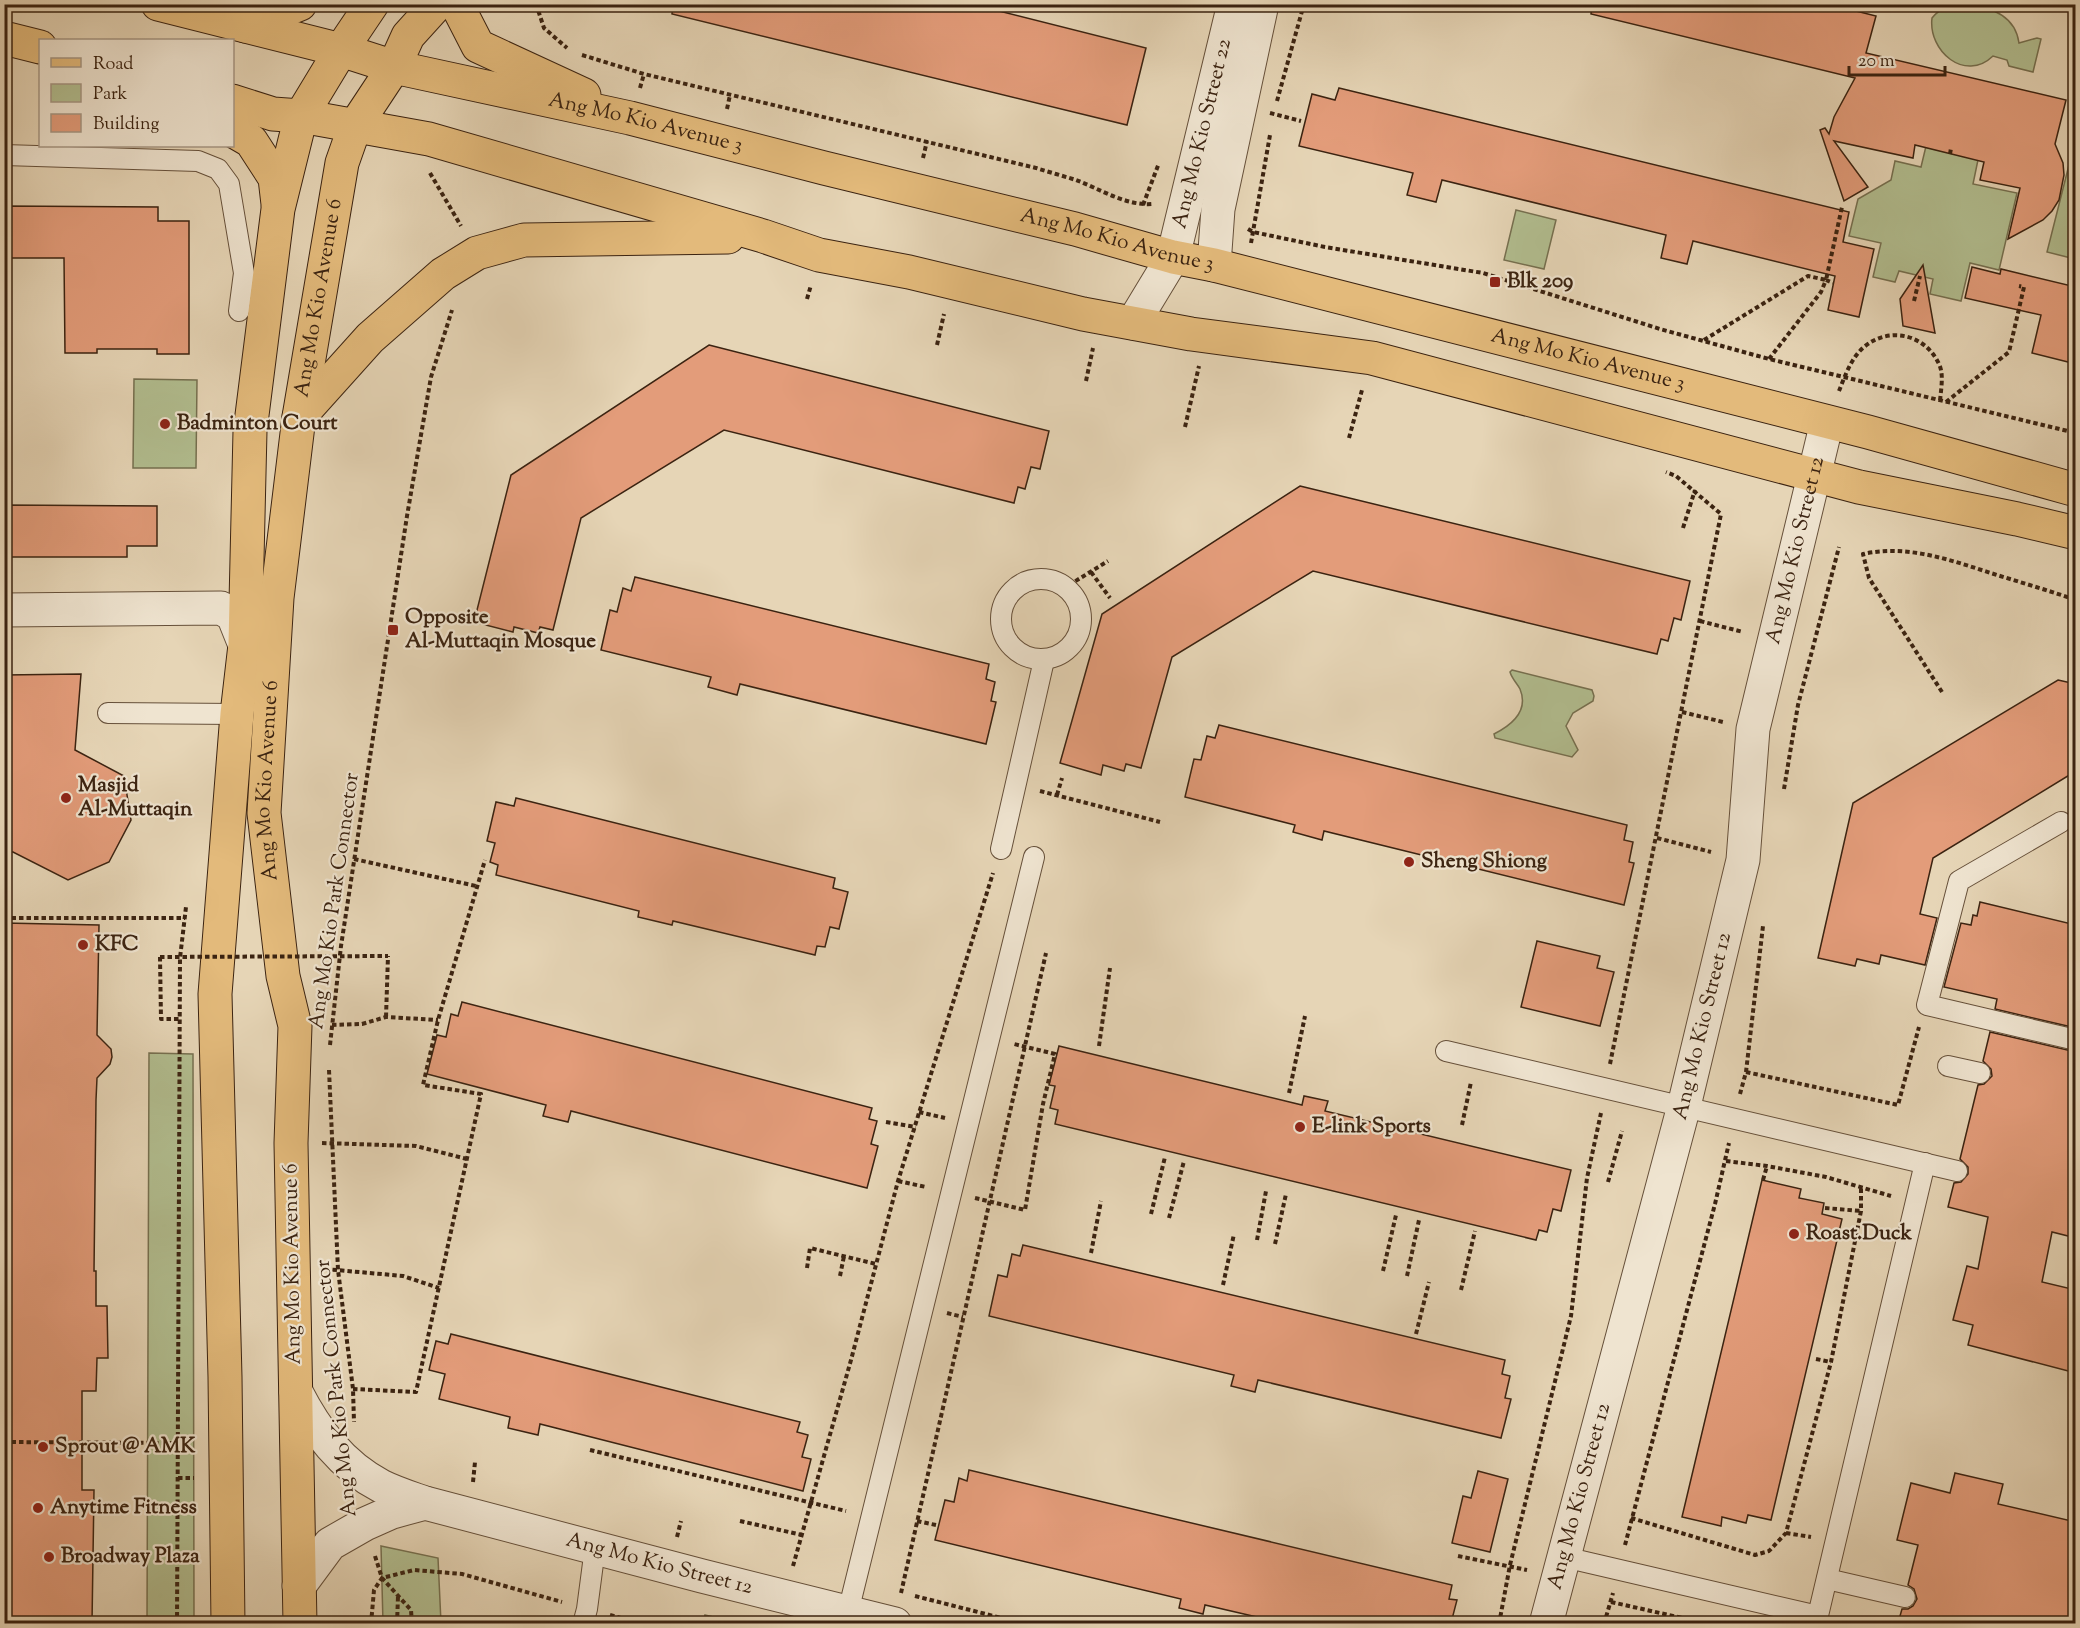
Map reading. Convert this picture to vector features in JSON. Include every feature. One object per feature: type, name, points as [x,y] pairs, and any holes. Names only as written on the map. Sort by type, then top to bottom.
[{"type":"main road","name":"Ang Mo Kio Avenue 3","points":[[158,4],[341,50],[394,67],[630,118],[1075,229],[1173,257],[1214,265],[1827,422],[2076,490]]},
{"type":"main road","points":[[246,26],[300,4]]},
{"type":"main road","name":"Ang Mo Kio Avenue 6","points":[[228,1623],[226,1389],[215,994],[237,714],[245,645],[234,600],[250,431],[278,209],[301,116],[372,4]]},
{"type":"main road","name":"Ang Mo Kio Avenue 6","points":[[300,1623],[291,1143],[295,1026],[283,976],[264,813],[277,598],[299,417],[342,163],[355,126],[394,67],[408,36],[437,4]]},
{"type":"main road","points":[[461,4],[460,11],[478,46],[573,89],[630,118]]},
{"type":"main road","points":[[4,38],[39,46]]},
{"type":"main road","points":[[234,102],[273,114],[301,116],[429,139],[763,236],[819,255],[909,272],[1083,314],[1191,334],[1372,358],[1858,487],[2076,533]]},
{"type":"main road","points":[[234,131],[251,141],[275,178],[278,209]]},
{"type":"main road","points":[[299,417],[370,338],[443,274],[477,253],[524,240],[763,236]]},
{"type":"main road","points":[[1557,406],[1571,356]]},
{"type":"street","name":"Ang Mo Kio Street 22","points":[[1132,323],[1173,257],[1234,4]]},
{"type":"street","name":"Ang Mo Kio Street 22","points":[[1214,265],[1218,209],[1262,4]]},
{"type":"street","name":"Ang Mo Kio Street 12","points":[[1546,1623],[1684,1106],[1743,860],[1753,729],[1827,422]]},
{"type":"street","points":[[4,610],[234,600]]},
{"type":"street","name":"Ang Mo Kio Street 12","points":[[296,1392],[312,1423],[331,1447],[381,1486],[425,1503],[848,1612],[898,1608]]},
{"type":"street","points":[[299,1586],[330,1544],[392,1512],[425,1503]]},
{"type":"lane","points":[[4,155],[198,161],[218,169],[229,184],[244,273],[239,310]]},
{"type":"lane","points":[[1039,578],[1059,583],[1075,597],[1082,617],[1078,638],[1064,653],[1044,660],[1023,656],[1007,641],[1000,621],[1004,601],[1018,585],[1039,578]]},
{"type":"lane","points":[[1001,849],[1044,660]]},
{"type":"lane","points":[[108,714],[237,714]]},
{"type":"lane","points":[[2061,822],[1959,881],[1927,1005],[2076,1040]]},
{"type":"lane","points":[[848,1612],[1034,857]]},
{"type":"lane","points":[[1446,1051],[1957,1171]]},
{"type":"lane","points":[[1948,1066],[1980,1073]]},
{"type":"lane","points":[[1564,1557],[1817,1620],[1925,1163]]},
{"type":"lane","points":[[585,1616],[595,1548]]},
{"type":"lane","points":[[1827,1579],[1905,1597]]},
{"type":"path","points":[[537,4],[544,28],[559,44],[574,52],[645,74],[1036,168],[1076,180],[1118,197]]},
{"type":"path","points":[[1301,121],[1274,114],[1304,4]]},
{"type":"path","points":[[1272,126],[1253,232],[1325,247],[1483,273],[1769,358],[2076,433]]},
{"type":"path","points":[[1950,154],[1951,148]]},
{"type":"path","points":[[1769,358],[1821,292],[1826,280],[1842,207]]},
{"type":"path","points":[[1703,340],[1808,276],[1833,283]]},
{"type":"path","points":[[1914,302],[1920,276]]},
{"type":"path","points":[[1946,402],[2009,352],[2024,287],[2019,286]]},
{"type":"path","points":[[807,299],[809,293]]},
{"type":"path","name":"Ang Mo Kio Park Connector","points":[[330,1047],[354,859],[407,516],[429,389],[453,305]]},
{"type":"path","points":[[937,345],[944,314]]},
{"type":"path","points":[[1827,422],[1852,361],[1864,347],[1880,338],[1898,333],[1913,338],[1927,347],[1939,365],[1942,384],[1940,401]]},
{"type":"path","points":[[1086,381],[1092,348]]},
{"type":"path","points":[[1185,427],[1198,374]]},
{"type":"path","points":[[1348,438],[1359,398]]},
{"type":"path","points":[[1683,528],[1695,490]]},
{"type":"path","points":[[1783,795],[1798,705],[1839,547]]},
{"type":"path","points":[[1942,692],[1869,578],[1863,554],[1882,549],[1906,550],[2076,600]]},
{"type":"path","points":[[1082,617],[1074,582],[1108,561]]},
{"type":"path","points":[[1091,572],[1110,598]]},
{"type":"path","points":[[1700,621],[1746,632]]},
{"type":"path","points":[[1682,712],[1753,729]]},
{"type":"path","points":[[1057,795],[1062,778]]},
{"type":"path","points":[[1016,786],[1160,822]]},
{"type":"path","points":[[1657,838],[1743,860]]},
{"type":"path","points":[[793,1567],[898,1181],[1001,849]]},
{"type":"path","points":[[354,859],[476,886]]},
{"type":"path","points":[[353,1389],[416,1392],[481,1094],[423,1084],[438,1020],[485,860]]},
{"type":"path","points":[[4,918],[185,918]]},
{"type":"path","points":[[1604,1623],[1725,1161],[1746,1071],[1764,920]]},
{"type":"path","points":[[898,1608],[1046,953]]},
{"type":"path","points":[[216,1019],[161,1019],[160,957],[388,956],[386,1017]]},
{"type":"path","points":[[1099,1046],[1110,968]]},
{"type":"path","points":[[1746,1071],[1898,1105],[1918,1027],[1960,1013]]},
{"type":"path","points":[[1289,1093],[1305,1016]]},
{"type":"path","points":[[332,1025],[363,1024],[386,1017],[438,1020]]},
{"type":"path","points":[[989,1201],[1025,1210],[1043,1104],[1055,1054],[1038,1049]]},
{"type":"path","name":"Ang Mo Kio Park Connector","points":[[329,1069],[338,1270],[361,1472]]},
{"type":"path","points":[[1462,1125],[1473,1071]]},
{"type":"path","points":[[886,1122],[915,1128]]},
{"type":"path","points":[[1608,1182],[1622,1131]]},
{"type":"path","points":[[332,1143],[416,1146],[467,1159]]},
{"type":"path","points":[[1151,1214],[1164,1157]]},
{"type":"path","points":[[1169,1218],[1184,1161]]},
{"type":"path","points":[[1631,1518],[1755,1556],[1768,1551],[1786,1533],[1831,1362],[1861,1211],[1861,1188],[1826,1177],[1725,1161]]},
{"type":"path","points":[[1763,1180],[1767,1166]]},
{"type":"path","points":[[1257,1240],[1266,1191]]},
{"type":"path","points":[[1275,1244],[1286,1194]]},
{"type":"path","points":[[1091,1253],[1101,1201]]},
{"type":"path","points":[[1825,1208],[1861,1211]]},
{"type":"path","points":[[1383,1270],[1396,1215]]},
{"type":"path","points":[[1407,1276],[1419,1220]]},
{"type":"path","points":[[1461,1290],[1476,1231]]},
{"type":"path","points":[[1223,1285],[1234,1234]]},
{"type":"path","points":[[807,1268],[810,1248],[876,1263]]},
{"type":"path","points":[[840,1276],[844,1256]]},
{"type":"path","points":[[339,1270],[403,1276],[439,1288]]},
{"type":"path","points":[[1416,1334],[1429,1282]]},
{"type":"path","points":[[1816,1359],[1831,1362]]},
{"type":"path","points":[[4,1442],[178,1443]]},
{"type":"path","points":[[590,1450],[872,1517]]},
{"type":"path","points":[[473,1478],[475,1462]]},
{"type":"path","points":[[676,1540],[681,1521]]},
{"type":"path","points":[[740,1521],[802,1535]]},
{"type":"path","points":[[917,1521],[936,1525]]},
{"type":"path","name":"Ang Mo Kio Park Connector","points":[[365,1524],[382,1578]]},
{"type":"path","points":[[1458,1556],[1510,1565]]},
{"type":"path","points":[[371,1623],[374,1590],[382,1578],[414,1570],[462,1574],[585,1616],[642,1623]]},
{"type":"path","points":[[382,1578],[411,1610],[412,1623]]},
{"type":"path","points":[[397,1623],[398,1596]]},
{"type":"path","points":[[1611,1602],[1709,1623]]},
{"type":"path","points":[[988,1623],[991,1615]]},
{"type":"green space","points":[[1962,5],[1981,7],[2006,18],[2012,25],[2019,43],[2041,39],[2033,72],[2009,66],[2007,60],[1993,56],[1982,63],[1971,66],[1960,65],[1942,52],[1932,30],[1932,18],[1945,8]]},
{"type":"green space","points":[[1927,142],[1979,155],[1973,184],[2017,193],[1999,270],[1970,263],[1961,301],[1930,294],[1933,279],[1899,271],[1895,282],[1873,277],[1881,243],[1849,236],[1858,199],[1891,180],[1895,161],[1921,167]]},
{"type":"green space","points":[[2070,161],[2075,162],[2075,259],[2047,252]]},
{"type":"green space","points":[[1516,210],[1556,220],[1544,269],[1504,260]]},
{"type":"green space","name":"Badminton Court","points":[[134,379],[197,380],[196,468],[133,468]]},
{"type":"green space","points":[[1512,670],[1592,690],[1593,701],[1573,713],[1566,726],[1578,750],[1572,757],[1495,738],[1494,734],[1513,722],[1522,704],[1520,689],[1510,672]]},
{"type":"green space","points":[[149,1053],[193,1054],[194,1623],[147,1623]]},
{"type":"green space","points":[[381,1546],[438,1558],[441,1623],[383,1623]]},
{"type":"green space","points":[[705,1615],[738,1623],[703,1623]]},
{"type":"building","points":[[673,4],[971,4],[1146,48],[1127,125],[672,14]]},
{"type":"building","points":[[1592,4],[1828,4],[1876,16],[1866,53],[2066,100],[2055,144],[2063,163],[2064,175],[2059,200],[2043,220],[2008,239],[2020,188],[1980,180],[1984,162],[1915,145],[1913,158],[1834,141],[1868,187],[1844,201],[1820,130],[1825,128],[1829,134],[1834,117],[1855,78],[1591,14]]},
{"type":"building","points":[[1339,88],[1849,212],[1843,242],[1874,249],[1859,317],[1828,310],[1835,276],[1693,241],[1687,264],[1661,258],[1666,235],[1442,180],[1436,202],[1407,195],[1413,173],[1299,146],[1312,94],[1335,100]]},
{"type":"building","points":[[4,206],[158,207],[158,221],[189,221],[189,354],[157,354],[157,349],[97,349],[97,353],[65,353],[64,258],[4,258]]},
{"type":"building","points":[[1923,265],[1935,333],[1903,326],[1900,299]]},
{"type":"building","points":[[1972,267],[2000,274],[2001,269],[2076,287],[2076,364],[2032,353],[2041,315],[1965,298]]},
{"type":"building","points":[[709,345],[1049,431],[1040,469],[1031,467],[1025,489],[1018,487],[1014,503],[724,430],[581,518],[553,630],[540,627],[538,633],[514,627],[513,632],[474,622],[511,475]]},
{"type":"building","points":[[1300,486],[1690,581],[1681,620],[1674,618],[1668,641],[1661,639],[1657,654],[1313,571],[1172,657],[1141,768],[1126,764],[1124,771],[1103,765],[1101,775],[1060,763],[1102,614]]},
{"type":"building","points":[[4,505],[157,506],[157,546],[127,546],[127,557],[4,557]]},
{"type":"building","points":[[635,577],[989,664],[986,679],[995,682],[991,701],[996,702],[986,744],[740,684],[737,695],[708,687],[711,677],[601,650],[610,610],[617,612],[623,588],[631,591]]},
{"type":"building","name":"Masjid Al-Muttaqin","points":[[81,674],[75,750],[124,776],[131,820],[109,862],[68,880],[13,852],[4,851],[4,675]]},
{"type":"building","points":[[2058,680],[2076,684],[2076,771],[1933,858],[1920,914],[1937,918],[1925,965],[1881,955],[1879,964],[1857,959],[1855,966],[1818,958],[1853,803]]},
{"type":"building","points":[[1219,725],[1627,825],[1624,840],[1633,842],[1629,862],[1634,863],[1624,905],[1324,831],[1322,840],[1293,832],[1295,825],[1185,797],[1194,759],[1201,760],[1207,736],[1215,738]]},
{"type":"building","points":[[516,798],[835,878],[833,888],[848,892],[839,929],[830,927],[825,947],[817,946],[815,955],[673,921],[672,925],[638,917],[639,911],[496,875],[498,865],[490,862],[495,843],[487,841],[496,802],[514,806]]},
{"type":"building","points":[[1980,902],[2076,925],[2076,1028],[1995,1009],[1997,999],[1944,987],[1961,923],[1971,925],[1973,915],[1977,916]]},
{"type":"building","points":[[4,923],[99,925],[97,1035],[111,1049],[112,1057],[110,1064],[97,1078],[96,1100],[94,1271],[96,1271],[96,1306],[107,1306],[108,1358],[97,1358],[96,1391],[82,1391],[82,1490],[94,1490],[92,1623],[4,1623]]},
{"type":"building","points":[[1537,941],[1600,956],[1597,968],[1614,972],[1600,1026],[1521,1007]]},
{"type":"building","points":[[462,1002],[872,1108],[869,1119],[877,1121],[871,1144],[878,1146],[867,1188],[571,1111],[568,1122],[543,1116],[546,1105],[427,1074],[437,1035],[446,1037],[451,1014],[458,1016]]},
{"type":"building","points":[[1990,1032],[2076,1052],[2076,1238],[2052,1232],[2042,1282],[2076,1290],[2076,1373],[1968,1345],[1973,1325],[1953,1320],[1967,1266],[1978,1269],[1988,1217],[1948,1207],[1954,1183],[1961,1182],[1968,1174],[1968,1167],[1960,1159],[1978,1085],[1984,1084],[1992,1076],[1991,1069],[1983,1061]]},
{"type":"building","points":[[1059,1046],[1302,1105],[1304,1096],[1328,1101],[1325,1111],[1571,1170],[1561,1211],[1553,1209],[1547,1232],[1539,1230],[1536,1240],[1055,1124],[1058,1110],[1050,1108],[1055,1086],[1049,1085]]},
{"type":"building","points":[[1762,1180],[1801,1189],[1799,1198],[1824,1203],[1822,1214],[1842,1219],[1771,1520],[1748,1515],[1746,1523],[1722,1517],[1721,1526],[1682,1517]]},
{"type":"building","points":[[1023,1245],[1505,1360],[1502,1374],[1510,1376],[1505,1398],[1511,1399],[1501,1438],[1258,1380],[1255,1392],[1231,1386],[1234,1375],[989,1316],[998,1275],[1007,1277],[1012,1254],[1020,1256]]},
{"type":"building","points":[[451,1334],[800,1422],[797,1432],[808,1435],[802,1457],[811,1459],[803,1491],[540,1424],[538,1435],[508,1428],[510,1417],[439,1399],[445,1374],[429,1370],[436,1341],[448,1344]]},
{"type":"building","points":[[969,1470],[1452,1585],[1449,1599],[1457,1600],[1451,1623],[1283,1623],[1205,1605],[1203,1614],[1179,1608],[1181,1599],[935,1540],[945,1500],[954,1502],[959,1478],[967,1481]]},
{"type":"building","points":[[1478,1471],[1508,1479],[1490,1552],[1452,1543],[1463,1496],[1471,1498]]},
{"type":"building","points":[[1955,1473],[2003,1484],[1998,1504],[2076,1522],[2076,1623],[1898,1623],[1902,1609],[1913,1606],[1917,1599],[1914,1589],[1908,1585],[1918,1545],[1897,1540],[1911,1483],[1950,1493]]},
{"type":"place","name":"Blk 209","points":[[1495,282]]},
{"type":"place","name":"Badminton Court","points":[[165,424]]},
{"type":"place","name":"Opposite Al-Muttaqin Mosque","points":[[393,630]]},
{"type":"place","name":"Masjid Al-Muttaqin","points":[[66,798]]},
{"type":"place","name":"Sheng Shiong","points":[[1409,862]]},
{"type":"place","name":"KFC","points":[[83,945]]},
{"type":"place","name":"E-link Sports","points":[[1300,1127]]},
{"type":"place","name":"Roast.Duck","points":[[1794,1234]]},
{"type":"place","name":"Sprout @ AMK","points":[[43,1447]]},
{"type":"place","name":"Anytime Fitness","points":[[38,1508]]},
{"type":"place","name":"Broadway Plaza","points":[[49,1557]]}]
